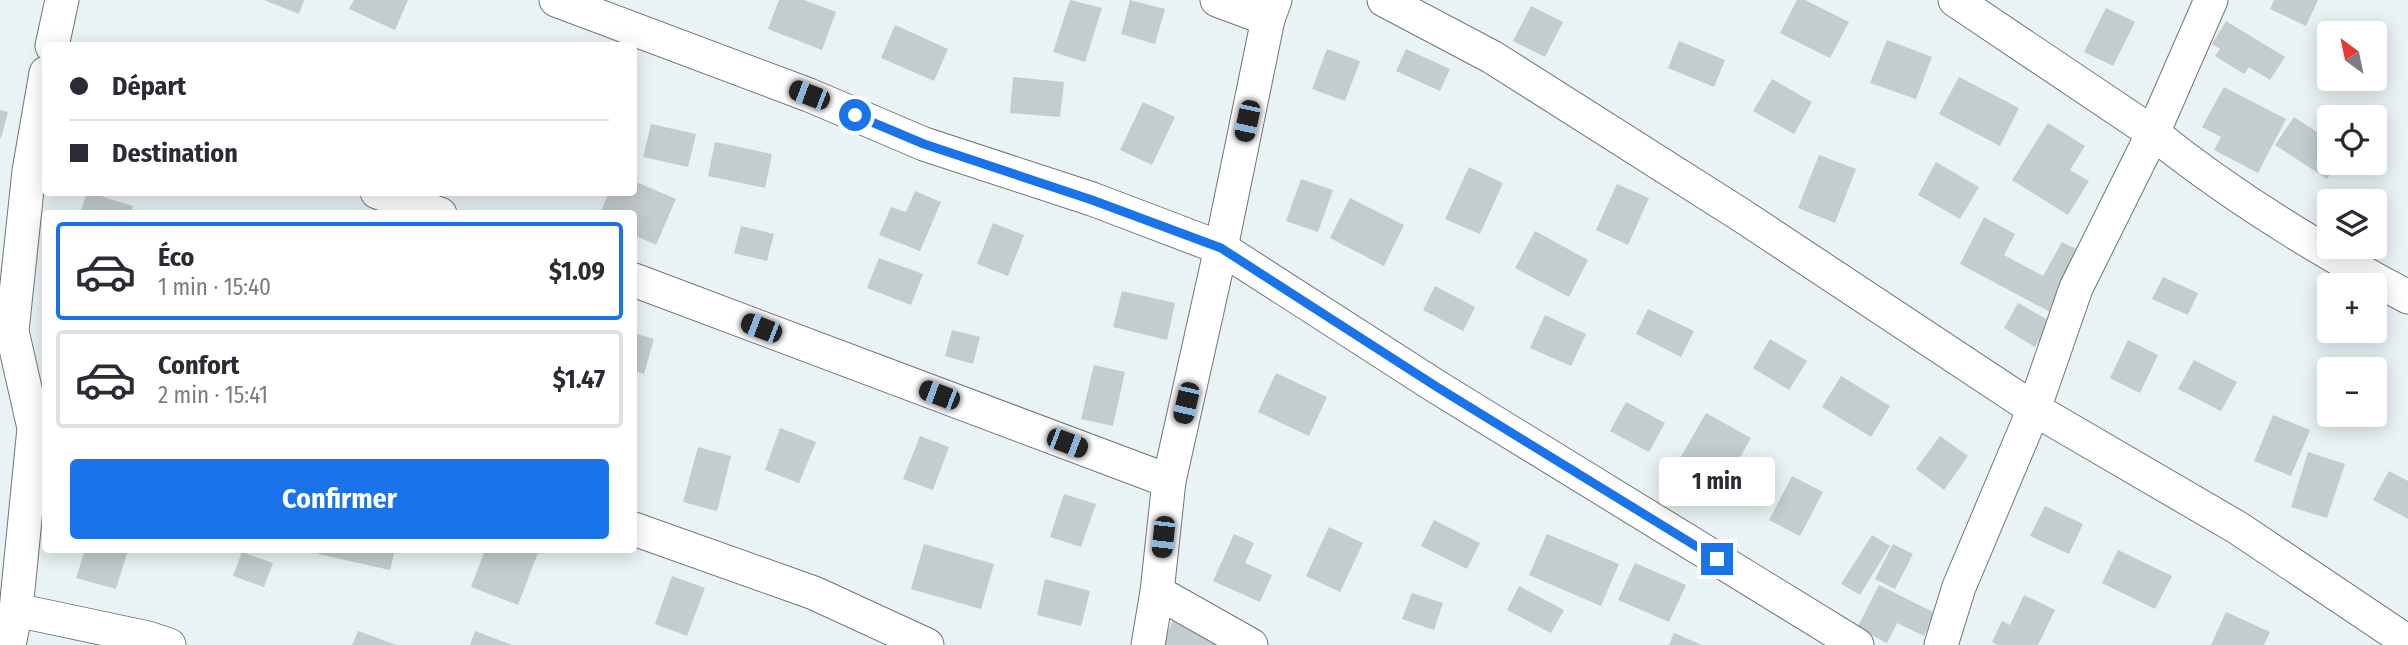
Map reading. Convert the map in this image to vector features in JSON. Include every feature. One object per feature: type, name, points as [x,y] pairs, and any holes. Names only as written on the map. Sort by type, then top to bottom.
[{"type":"street","points":[[53,42],[62,0]]},
{"type":"street","points":[[556,0],[809,95],[924,144],[1092,200],[1221,248],[1437,387],[1857,645]]},
{"type":"street","points":[[1148,645],[1157,592],[1168,481],[1272,9],[1217,0]]},
{"type":"street","points":[[1384,0],[1492,57],[1741,215],[2034,409],[2238,527],[2408,642]]},
{"type":"street","points":[[1955,0],[2153,132],[2183,157],[2291,230],[2408,297]]},
{"type":"street","points":[[1941,645],[1959,587],[2034,409],[2076,288],[2153,132],[2211,0]]},
{"type":"street","points":[[9,645],[16,610],[34,428],[35,391],[6,325],[42,93]]},
{"type":"street","points":[[388,196],[429,210]]},
{"type":"street","points":[[637,281],[1168,481]]},
{"type":"street","points":[[637,530],[814,593],[927,645]]},
{"type":"street","points":[[1157,592],[1251,645]]},
{"type":"street","points":[[16,610],[148,638],[169,645]]},
{"type":"building","points":[[264,0],[304,0],[299,14]]},
{"type":"building","points":[[354,0],[408,0],[395,30],[349,9]]},
{"type":"building","points":[[779,0],[804,0],[836,12],[822,50],[768,29]]},
{"type":"building","points":[[1070,0],[1102,8],[1085,62],[1053,52]]},
{"type":"building","points":[[1130,0],[1165,9],[1155,44],[1121,34]]},
{"type":"building","points":[[1797,0],[1805,0],[1849,22],[1830,58],[1780,33]]},
{"type":"building","points":[[2274,0],[2318,0],[2306,26],[2270,9]]},
{"type":"building","points":[[1531,6],[1563,22],[1545,57],[1513,41]]},
{"type":"building","points":[[2106,8],[2135,22],[2113,66],[2084,52]]},
{"type":"building","points":[[2226,21],[2285,57],[2270,80],[2249,67],[2244,74],[2215,56],[2220,49],[2212,44]]},
{"type":"building","points":[[895,25],[948,49],[934,81],[881,58]]},
{"type":"building","points":[[1887,40],[1932,57],[1916,99],[1870,83]]},
{"type":"building","points":[[1679,41],[1725,60],[1714,87],[1668,68]]},
{"type":"building","points":[[1327,49],[1360,61],[1345,101],[1312,89]]},
{"type":"building","points":[[1406,49],[1450,69],[1440,91],[1396,71]]},
{"type":"building","points":[[1013,77],[1064,82],[1060,117],[1010,113]]},
{"type":"building","points":[[1959,77],[2019,108],[2000,146],[1939,114]]},
{"type":"building","points":[[1772,79],[1812,102],[1794,134],[1753,111]]},
{"type":"building","points":[[2224,87],[2286,119],[2258,173],[2214,150],[2221,137],[2202,127]]},
{"type":"building","points":[[1143,102],[1175,117],[1152,165],[1120,150]]},
{"type":"building","points":[[0,110],[8,112],[1,138],[0,138]]},
{"type":"building","points":[[2294,117],[2317,132],[2317,172],[2275,145]]},
{"type":"building","points":[[2048,123],[2085,146],[2070,170],[2089,181],[2068,215],[2012,180]]},
{"type":"building","points":[[651,124],[696,134],[688,167],[643,157]]},
{"type":"building","points":[[715,142],[772,154],[765,188],[708,176]]},
{"type":"building","points":[[1819,155],[1856,169],[1835,223],[1798,208]]},
{"type":"building","points":[[1936,162],[1979,187],[1960,219],[1918,195]]},
{"type":"building","points":[[1469,167],[1503,183],[1480,234],[1445,219]]},
{"type":"building","points":[[1301,179],[1333,190],[1318,232],[1286,221]]},
{"type":"building","points":[[637,182],[676,199],[656,245],[637,236],[637,210],[601,210],[607,196],[637,196]]},
{"type":"building","points":[[1617,184],[1649,198],[1628,245],[1596,230]]},
{"type":"building","points":[[915,191],[941,202],[920,251],[879,235],[891,207],[906,212]]},
{"type":"building","points":[[86,196],[100,196],[133,206],[132,210],[81,210]]},
{"type":"building","points":[[1350,198],[1404,225],[1384,266],[1330,238]]},
{"type":"building","points":[[1984,217],[2015,234],[2004,255],[2043,276],[2062,242],[2082,252],[2050,312],[1960,264]]},
{"type":"building","points":[[993,223],[1024,235],[1008,276],[977,264]]},
{"type":"building","points":[[741,226],[774,234],[767,261],[734,253]]},
{"type":"building","points":[[1535,231],[1588,260],[1569,297],[1515,268]]},
{"type":"building","points":[[879,258],[923,274],[911,305],[867,288]]},
{"type":"building","points":[[2163,277],[2198,293],[2188,315],[2152,299]]},
{"type":"building","points":[[1435,286],[1475,307],[1463,331],[1423,310]]},
{"type":"building","points":[[1122,291],[1175,303],[1167,340],[1113,327]]},
{"type":"building","points":[[2018,303],[2050,321],[2035,347],[2004,328]]},
{"type":"building","points":[[1648,309],[1694,331],[1681,357],[1636,334]]},
{"type":"building","points":[[1545,315],[1586,334],[1571,366],[1530,348]]},
{"type":"building","points":[[952,330],[980,337],[973,364],[945,356]]},
{"type":"building","points":[[637,334],[654,339],[644,374],[637,372]]},
{"type":"building","points":[[1770,339],[1807,361],[1789,390],[1753,368]]},
{"type":"building","points":[[2128,340],[2158,355],[2140,393],[2110,378]]},
{"type":"building","points":[[2194,360],[2237,382],[2221,411],[2178,389]]},
{"type":"building","points":[[1094,365],[1125,372],[1113,426],[1081,419]]},
{"type":"building","points":[[1276,373],[1327,397],[1309,436],[1258,412]]},
{"type":"building","points":[[1841,376],[1890,406],[1871,437],[1822,407]]},
{"type":"building","points":[[1626,402],[1665,423],[1649,452],[1610,431]]},
{"type":"building","points":[[1706,413],[1751,438],[1713,506],[1667,481]]},
{"type":"building","points":[[2273,415],[2310,430],[2291,476],[2254,461]]},
{"type":"building","points":[[780,428],[816,442],[799,483],[765,470]]},
{"type":"building","points":[[920,436],[949,447],[933,490],[903,479]]},
{"type":"building","points":[[1940,436],[1968,456],[1944,490],[1916,469]]},
{"type":"building","points":[[698,447],[731,456],[717,511],[683,502]]},
{"type":"building","points":[[2308,452],[2345,464],[2327,518],[2291,507]]},
{"type":"building","points":[[2389,471],[2408,481],[2408,519],[2373,500]]},
{"type":"building","points":[[1792,476],[1823,492],[1800,536],[1769,520]]},
{"type":"building","points":[[1064,494],[1096,504],[1081,547],[1050,537]]},
{"type":"building","points":[[2045,506],[2083,524],[2069,554],[2030,536]]},
{"type":"building","points":[[1434,520],[1480,543],[1467,569],[1421,546]]},
{"type":"building","points":[[1329,527],[1363,543],[1340,592],[1306,576]]},
{"type":"building","points":[[1234,534],[1254,543],[1245,563],[1272,575],[1260,602],[1213,581]]},
{"type":"building","points":[[1547,534],[1619,564],[1601,606],[1529,575]]},
{"type":"building","points":[[1872,535],[1890,546],[1860,595],[1841,584]]},
{"type":"building","points":[[924,544],[994,564],[981,609],[911,589]]},
{"type":"building","points":[[1893,544],[1913,554],[1895,589],[1875,579]]},
{"type":"building","points":[[2118,550],[2172,576],[2155,609],[2102,583]]},
{"type":"building","points":[[84,553],[127,553],[116,589],[76,578]]},
{"type":"building","points":[[242,553],[273,563],[264,587],[233,576]]},
{"type":"building","points":[[318,553],[394,553],[390,570]]},
{"type":"building","points":[[484,553],[538,553],[518,605],[471,587]]},
{"type":"building","points":[[1635,563],[1686,585],[1669,622],[1618,600]]},
{"type":"building","points":[[672,576],[705,588],[687,636],[655,624]]},
{"type":"building","points":[[1045,579],[1090,591],[1081,626],[1037,615]]},
{"type":"building","points":[[1879,585],[1935,613],[1924,636],[1897,623],[1887,643],[1857,628]]},
{"type":"building","points":[[1519,586],[1564,610],[1551,633],[1507,610]]},
{"type":"building","points":[[1412,593],[1443,603],[1434,630],[1402,619]]},
{"type":"building","points":[[2024,595],[2055,610],[2038,645],[1998,645],[1992,642],[2002,621],[2010,625]]},
{"type":"building","points":[[2226,612],[2270,632],[2264,645],[2211,645]]},
{"type":"building","points":[[1173,620],[1231,645],[1162,645]]},
{"type":"building","points":[[358,631],[397,645],[352,645]]},
{"type":"building","points":[[475,631],[512,645],[470,645]]},
{"type":"building","points":[[1674,633],[1702,645],[1669,645]]},
{"type":"route","points":[[855,115],[924,144],[1092,200],[1221,248],[1437,387],[1717,559]]}]
